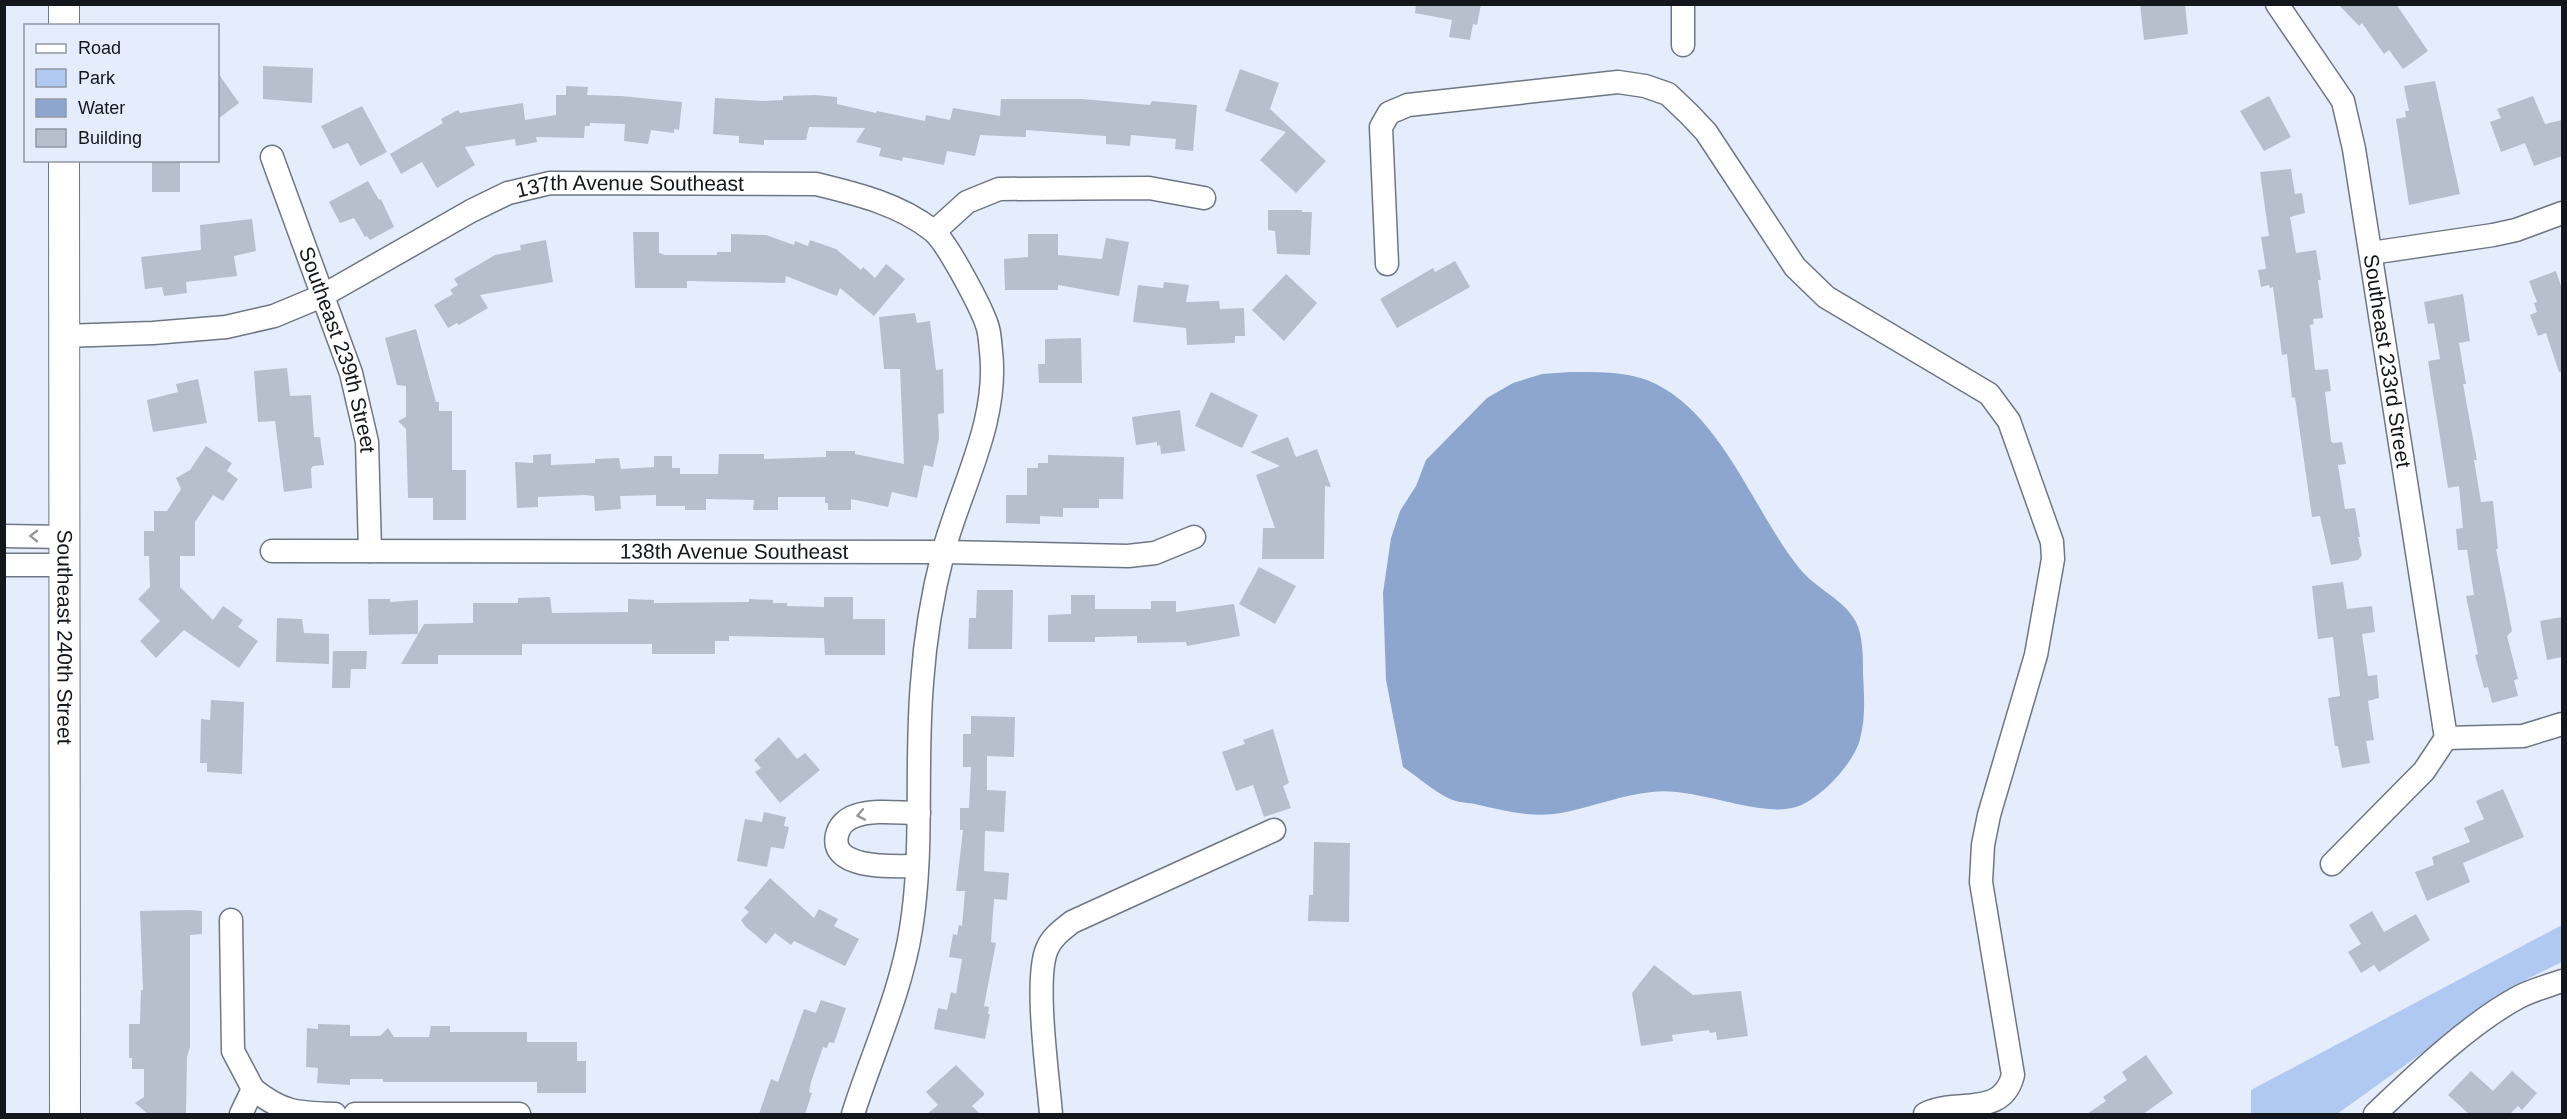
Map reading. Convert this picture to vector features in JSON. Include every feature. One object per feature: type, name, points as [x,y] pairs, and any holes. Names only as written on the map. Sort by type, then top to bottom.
[{"type":"main road","points":[[64,4],[64,24]]},
{"type":"main road","name":"Southeast 240th Street","points":[[64,162],[63,551],[66,1114]]},
{"type":"street","points":[[1683,4],[1683,45]]},
{"type":"street","name":"Southeast 233rd Street","points":[[2277,4],[2343,101],[2354,148],[2446,738]]},
{"type":"street","points":[[1387,264],[1381,127],[1389,113],[1407,105],[1618,82],[1645,86],[1668,94],[1706,132],[1795,267],[1826,297],[1989,394],[2009,421],[2052,542],[2053,559],[2036,655],[1989,815],[1983,845],[1981,882],[2013,1075],[2002,1097],[1994,1103],[1980,1107],[1932,1110],[1925,1114]]},
{"type":"street","name":"Southeast 239th Street","points":[[272,157],[351,374],[368,442],[370,551]]},
{"type":"street","name":"137th Avenue Southeast","points":[[63,336],[153,333],[226,327],[274,316],[322,296],[480,206],[508,193],[550,183],[816,184],[858,194],[896,208],[935,231]]},
{"type":"street","points":[[853,1114],[893,1000],[911,930],[917,866],[922,684],[930,607],[943,552],[988,419],[994,375],[988,327],[964,278],[935,231],[967,202],[999,189],[1149,188],[1204,198]]},
{"type":"street","points":[[2371,253],[2493,236],[2562,213]]},
{"type":"street","points":[[4,536],[63,551]]},
{"type":"street","name":"138th Avenue Southeast","points":[[272,551],[943,552],[1128,556],[1155,553],[1194,537]]},
{"type":"street","points":[[4,566],[63,551]]},
{"type":"street","points":[[2332,864],[2424,771],[2446,738],[2523,736],[2562,724]]},
{"type":"street","points":[[917,866],[866,865],[853,861],[840,851],[836,839],[840,826],[852,817],[865,813],[919,813]]},
{"type":"street","points":[[1051,1114],[1041,987],[1042,965],[1047,949],[1056,935],[1072,922],[1274,830]]},
{"type":"street","points":[[231,920],[233,1051],[253,1089],[272,1104],[302,1113],[335,1114]]},
{"type":"street","points":[[2375,1114],[2410,1080],[2480,1023],[2520,996],[2562,981]]},
{"type":"street","points":[[241,1114],[253,1089]]},
{"type":"street","points":[[355,1114],[519,1114]]},
{"type":"green space","points":[[2562,925],[2562,962],[2521,982],[2337,1114],[2251,1114],[2251,1090]]},
{"type":"water","points":[[1614,373],[1636,377],[1656,384],[1680,399],[1719,443],[1800,569],[1838,601],[1856,622],[1863,660],[1864,714],[1860,739],[1851,758],[1836,778],[1808,802],[1784,809],[1767,809],[1669,791],[1630,796],[1554,814],[1531,814],[1453,800],[1403,767],[1386,680],[1383,593],[1391,538],[1400,511],[1416,486],[1426,460],[1487,398],[1513,383],[1542,374]]},
{"type":"building","points":[[1416,4],[1481,4],[1477,25],[1473,24],[1470,40],[1449,37],[1452,20],[1415,13]]},
{"type":"building","points":[[2140,4],[2185,4],[2188,34],[2144,40]]},
{"type":"building","points":[[2338,4],[2396,4],[2428,51],[2403,69],[2389,50],[2384,54],[2362,23],[2359,26]]},
{"type":"building","points":[[263,66],[313,68],[312,103],[263,99]]},
{"type":"building","points":[[1240,69],[1279,83],[1270,109],[1326,161],[1296,193],[1260,160],[1286,132],[1225,111]]},
{"type":"building","points":[[219,74],[239,103],[219,118]]},
{"type":"building","points":[[2435,81],[2460,194],[2409,205],[2396,119],[2406,117],[2405,111],[2409,111],[2404,86]]},
{"type":"building","points":[[566,86],[588,87],[587,95],[682,102],[679,130],[674,129],[674,133],[651,130],[648,144],[624,141],[625,124],[590,123],[590,126],[585,126],[584,138],[536,137],[537,142],[516,146],[515,139],[465,147],[475,165],[437,188],[422,162],[401,174],[390,154],[443,123],[441,119],[458,110],[460,113],[523,103],[525,120],[556,115],[556,95],[566,95]]},
{"type":"building","points":[[783,96],[837,97],[837,104],[925,121],[926,115],[950,120],[953,108],[1000,116],[1001,99],[1082,99],[1150,105],[1152,101],[1197,105],[1193,151],[1175,149],[1176,139],[1131,135],[1130,146],[1106,144],[1106,136],[1026,130],[1026,137],[980,135],[975,156],[947,151],[944,165],[903,157],[902,161],[879,156],[881,148],[856,142],[865,128],[809,127],[806,140],[764,140],[764,145],[739,143],[739,136],[713,134],[715,98],[763,101],[783,100]]},
{"type":"building","points":[[2269,96],[2291,137],[2264,151],[2240,111]]},
{"type":"building","points":[[2533,96],[2545,124],[2562,120],[2562,156],[2534,166],[2525,143],[2501,152],[2490,122],[2501,118],[2497,109]]},
{"type":"building","points":[[362,106],[387,152],[360,166],[348,143],[333,149],[321,126]]},
{"type":"building","points":[[152,162],[180,162],[180,192],[152,192]]},
{"type":"building","points":[[2291,169],[2295,194],[2302,193],[2305,213],[2290,217],[2296,253],[2316,250],[2321,280],[2318,280],[2323,318],[2313,319],[2314,324],[2310,325],[2315,370],[2328,369],[2331,391],[2325,392],[2331,441],[2333,443],[2342,442],[2346,464],[2338,465],[2345,509],[2355,508],[2362,555],[2358,560],[2331,565],[2320,516],[2312,517],[2295,397],[2292,398],[2287,354],[2282,355],[2273,287],[2270,288],[2269,285],[2261,287],[2258,270],[2266,269],[2261,237],[2269,236],[2260,172]]},
{"type":"building","points":[[368,181],[379,200],[381,199],[394,227],[370,240],[367,236],[365,237],[354,218],[340,223],[329,202]]},
{"type":"building","points":[[1268,210],[1312,212],[1310,255],[1277,254],[1275,231],[1268,230]]},
{"type":"building","points":[[252,219],[256,251],[234,256],[237,276],[186,282],[187,293],[164,296],[162,287],[145,289],[141,257],[201,250],[200,225]]},
{"type":"building","points":[[633,232],[659,232],[659,253],[665,255],[717,255],[717,252],[731,252],[731,234],[766,235],[794,245],[795,241],[808,246],[810,240],[836,249],[861,270],[863,267],[875,278],[886,264],[905,279],[874,316],[840,288],[837,296],[786,276],[785,283],[687,281],[687,288],[635,288]]},
{"type":"building","points":[[1028,234],[1058,234],[1058,255],[1102,259],[1106,238],[1129,242],[1119,296],[1058,285],[1058,290],[1005,290],[1004,259],[1028,257]]},
{"type":"building","points":[[546,240],[553,282],[480,295],[488,308],[459,325],[457,323],[448,328],[434,305],[453,294],[450,290],[458,285],[454,279],[495,255],[521,250],[520,245]]},
{"type":"building","points":[[1455,261],[1470,287],[1397,328],[1380,299],[1433,268],[1435,272]]},
{"type":"building","points":[[2556,271],[2562,289],[2562,372],[2559,372],[2546,333],[2538,336],[2530,315],[2537,312],[2534,303],[2537,302],[2529,281]]},
{"type":"building","points":[[1286,274],[1317,303],[1284,341],[1252,310]]},
{"type":"building","points":[[1164,282],[1189,285],[1186,302],[1219,301],[1220,309],[1244,308],[1245,336],[1235,336],[1235,343],[1187,345],[1186,328],[1133,322],[1138,285],[1163,288]]},
{"type":"building","points":[[2463,294],[2470,341],[2459,343],[2466,384],[2463,384],[2477,460],[2474,460],[2481,502],[2493,501],[2498,549],[2496,549],[2512,631],[2507,636],[2518,679],[2514,680],[2518,696],[2492,703],[2488,687],[2484,688],[2475,655],[2478,654],[2466,596],[2474,595],[2467,550],[2458,550],[2456,529],[2463,528],[2459,486],[2448,488],[2428,361],[2440,359],[2434,323],[2428,324],[2424,302]]},
{"type":"building","points":[[915,313],[917,323],[930,321],[936,370],[943,369],[944,413],[938,414],[939,438],[933,467],[924,465],[917,498],[892,492],[888,507],[851,499],[851,510],[828,510],[825,497],[778,497],[778,510],[753,510],[754,500],[706,499],[706,510],[685,510],[685,506],[656,506],[656,495],[620,496],[621,509],[595,511],[594,496],[585,495],[538,497],[538,507],[517,508],[515,462],[533,463],[533,455],[551,454],[551,465],[595,463],[595,459],[619,458],[621,469],[654,467],[654,456],[672,456],[672,468],[680,468],[680,474],[718,474],[719,454],[764,454],[764,459],[826,457],[826,451],[855,451],[855,454],[904,464],[900,369],[884,369],[879,317]]},
{"type":"building","points":[[416,329],[436,402],[439,402],[439,411],[452,411],[452,470],[466,470],[466,520],[433,520],[433,498],[408,498],[406,429],[398,421],[406,417],[406,386],[397,385],[385,338]]},
{"type":"building","points":[[1081,338],[1082,383],[1039,383],[1038,364],[1045,364],[1045,339]]},
{"type":"building","points":[[287,368],[290,396],[311,395],[314,437],[320,437],[324,465],[313,466],[311,469],[312,488],[284,492],[275,421],[258,422],[254,371]]},
{"type":"building","points":[[198,379],[207,423],[153,432],[147,400],[178,392],[176,384]]},
{"type":"building","points":[[1211,392],[1258,415],[1242,448],[1195,426]]},
{"type":"building","points":[[1180,410],[1185,451],[1161,454],[1160,445],[1157,446],[1157,442],[1136,445],[1132,417]]},
{"type":"building","points":[[1288,437],[1296,457],[1317,449],[1331,487],[1325,486],[1324,559],[1262,559],[1263,528],[1275,528],[1256,475],[1280,466],[1250,452]]},
{"type":"building","points":[[206,446],[232,463],[227,471],[238,479],[223,501],[213,495],[195,522],[195,556],[180,556],[180,587],[213,620],[223,606],[243,620],[238,627],[258,641],[239,668],[184,630],[156,658],[140,641],[160,621],[138,599],[150,587],[149,556],[144,556],[144,531],[154,531],[154,511],[167,511],[181,489],[176,478],[190,470]]},
{"type":"building","points":[[1048,455],[1124,457],[1123,499],[1099,499],[1099,508],[1063,508],[1063,517],[1040,516],[1040,524],[1006,523],[1006,495],[1027,495],[1027,468],[1038,468],[1038,463],[1048,463]]},
{"type":"building","points":[[1259,567],[1296,586],[1275,624],[1239,604]]},
{"type":"building","points":[[2343,582],[2347,609],[2372,606],[2375,632],[2362,634],[2368,676],[2377,675],[2379,698],[2368,701],[2374,740],[2366,741],[2370,763],[2342,768],[2338,746],[2335,746],[2328,698],[2340,696],[2333,637],[2318,639],[2312,586]]},
{"type":"building","points":[[977,590],[1013,590],[1012,649],[968,649],[969,618],[976,618]]},
{"type":"building","points":[[1071,595],[1095,595],[1095,609],[1151,609],[1151,601],[1176,601],[1176,612],[1234,604],[1240,636],[1187,646],[1186,642],[1137,643],[1137,636],[1095,637],[1095,642],[1048,642],[1048,615],[1071,614]]},
{"type":"building","points":[[550,597],[552,613],[628,612],[628,599],[654,600],[654,603],[749,602],[749,599],[773,600],[773,603],[787,603],[787,606],[824,607],[824,597],[853,597],[853,619],[885,619],[885,655],[825,655],[824,638],[729,636],[729,641],[715,641],[715,654],[652,654],[652,644],[522,644],[522,655],[438,655],[438,664],[401,664],[424,624],[473,623],[473,603],[518,603],[518,598]]},
{"type":"building","points":[[368,599],[390,599],[390,602],[418,600],[418,634],[369,635]]},
{"type":"building","points":[[2562,617],[2562,657],[2547,660],[2540,621]]},
{"type":"building","points":[[277,618],[302,619],[304,633],[329,634],[329,664],[276,662]]},
{"type":"building","points":[[333,651],[367,651],[366,669],[351,669],[350,688],[332,688]]},
{"type":"building","points":[[211,700],[244,702],[242,774],[207,772],[207,763],[200,763],[201,719],[210,720]]},
{"type":"building","points":[[971,716],[1015,717],[1014,757],[987,756],[987,790],[1006,791],[1004,832],[985,831],[984,871],[1009,873],[1007,900],[994,899],[991,942],[996,943],[984,1006],[989,1007],[988,1014],[990,1014],[985,1039],[934,1029],[938,1008],[947,1010],[951,992],[956,994],[962,959],[949,957],[953,934],[957,935],[959,925],[962,926],[965,891],[956,891],[963,830],[960,830],[960,808],[969,808],[971,767],[963,767],[963,734],[971,734]]},
{"type":"building","points":[[1273,729],[1289,783],[1283,786],[1291,808],[1264,817],[1253,785],[1236,791],[1222,752],[1245,744],[1243,740]]},
{"type":"building","points":[[779,737],[797,759],[805,753],[820,770],[780,803],[755,772],[761,768],[754,760]]},
{"type":"building","points":[[2503,789],[2524,837],[2463,863],[2470,882],[2427,901],[2415,872],[2434,865],[2432,857],[2470,842],[2464,828],[2484,819],[2476,801]]},
{"type":"building","points":[[764,812],[786,817],[784,826],[789,827],[784,849],[771,847],[767,867],[737,861],[745,819],[762,822]]},
{"type":"building","points":[[1314,842],[1350,843],[1349,922],[1308,921],[1309,895],[1313,895]]},
{"type":"building","points":[[770,878],[814,918],[819,909],[838,919],[834,926],[859,939],[845,966],[794,941],[791,945],[775,933],[766,944],[745,926],[741,920],[749,912],[744,908]]},
{"type":"building","points":[[140,911],[202,911],[202,934],[190,935],[190,1047],[187,1057],[186,1112],[185,1114],[148,1114],[135,1103],[144,1097],[144,1069],[132,1069],[132,1058],[129,1058],[129,1024],[140,1024],[141,990],[143,990]]},
{"type":"building","points":[[2372,911],[2384,932],[2416,914],[2430,940],[2379,972],[2374,965],[2361,973],[2348,952],[2361,944],[2349,925]]},
{"type":"building","points":[[1654,965],[1693,995],[1741,991],[1748,1036],[1717,1040],[1716,1032],[1710,1033],[1709,1030],[1672,1035],[1673,1041],[1641,1046],[1632,993]]},
{"type":"building","points":[[821,1000],[846,1008],[834,1043],[829,1042],[827,1048],[823,1047],[811,1082],[809,1092],[812,1093],[805,1114],[759,1114],[771,1079],[778,1082],[804,1009],[816,1013]]},
{"type":"building","points":[[318,1024],[350,1025],[350,1036],[380,1036],[388,1028],[394,1037],[429,1037],[431,1026],[450,1026],[450,1032],[527,1032],[527,1042],[577,1042],[577,1061],[586,1061],[586,1093],[537,1093],[537,1082],[383,1082],[383,1079],[350,1079],[350,1085],[317,1083],[318,1068],[306,1067],[307,1028],[318,1029]]},
{"type":"building","points":[[2146,1055],[2173,1093],[2143,1114],[2087,1114],[2106,1101],[2103,1097],[2127,1080],[2122,1072]]},
{"type":"building","points":[[956,1065],[984,1093],[972,1106],[980,1114],[927,1114],[938,1105],[926,1092]]},
{"type":"building","points":[[2471,1071],[2493,1091],[2512,1071],[2537,1093],[2522,1110],[2518,1106],[2510,1114],[2469,1114],[2448,1095]]}]
